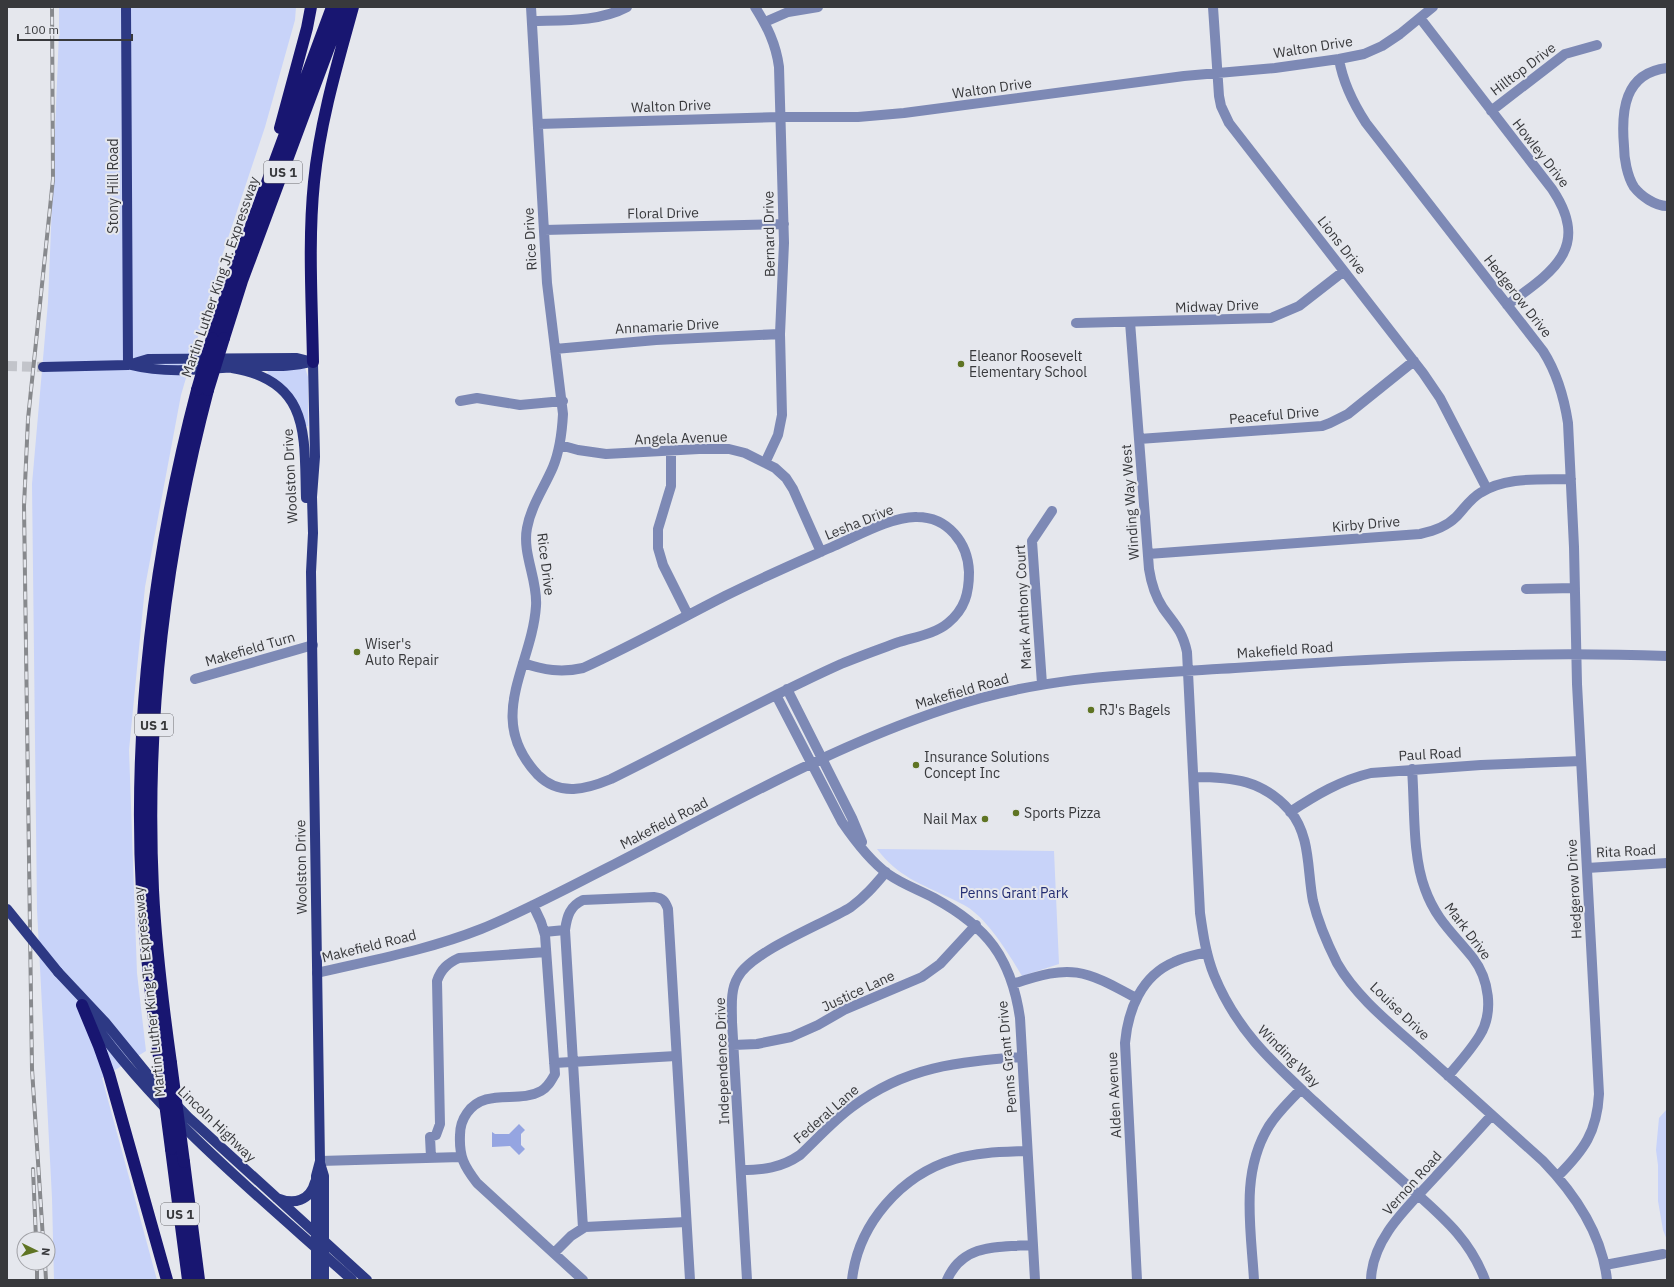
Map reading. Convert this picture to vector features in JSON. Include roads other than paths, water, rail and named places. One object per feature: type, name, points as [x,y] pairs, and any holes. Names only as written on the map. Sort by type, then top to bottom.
[{"type":"highway","points":[[259,204],[304,41],[311,7]]},
{"type":"highway","name":"Martin Luther King Jr. Expressway","points":[[188,1280],[151,993],[142,892],[140,791],[148,653],[162,548],[180,460],[218,338],[232,277],[332,7]]},
{"type":"highway","name":"Martin Luther King Jr. Expressway","points":[[218,338],[242,281],[344,7]]},
{"type":"highway","points":[[313,362],[311,232],[314,182],[327,106],[353,7]]},
{"type":"highway","name":"Martin Luther King Jr. Expressway","points":[[199,1280],[161,985],[153,892],[151,811],[154,723],[159,654],[172,557],[203,390]]},
{"type":"highway","points":[[82,1005],[109,1074],[167,1280]]},
{"type":"main road","name":"Stony Hill Road","points":[[126,7],[128,365]]},
{"type":"main road","name":"Woolston Drive","points":[[128,365],[148,359],[297,358],[313,362]]},
{"type":"main road","name":"Woolston Drive","points":[[44,366],[128,365],[149,370],[297,366],[313,362]]},
{"type":"main road","name":"Woolston Drive","points":[[313,362],[315,457],[312,497],[312,572],[317,973],[320,1161],[324,1176],[320,1245]]},
{"type":"main road","name":"Woolston Drive","points":[[232,368],[252,372],[275,385],[288,396],[299,415],[304,436],[307,534],[312,572]]},
{"type":"main road","name":"Lincoln Highway","points":[[7,908],[58,972],[122,1058],[161,1104],[201,1144],[320,1245]]},
{"type":"main road","name":"Lincoln Highway","points":[[58,972],[104,1022],[168,1097],[208,1136],[317,1235],[320,1245]]},
{"type":"main road","name":"Woolston Drive","points":[[317,1235],[316,1176],[320,1161]]},
{"type":"main road","points":[[275,1197],[289,1202],[302,1200],[311,1192],[316,1176]]},
{"type":"main road","points":[[320,1245],[324,1254],[352,1280]]},
{"type":"main road","points":[[316,1280],[320,1245]]},
{"type":"main road","points":[[320,1245],[367,1280]]},
{"type":"main road","points":[[324,1254],[324,1280]]},
{"type":"street","name":"Rice Drive","points":[[531,7],[548,303],[564,414],[560,445],[553,467],[533,508],[526,530],[527,547],[536,602],[535,616],[514,697],[512,718],[520,748],[540,776],[555,785],[566,788],[585,788],[612,779],[787,689]]},
{"type":"street","points":[[532,21],[589,18],[613,13],[627,7]]},
{"type":"street","name":"Bernard Drive","points":[[755,7],[765,22],[777,52],[779,67],[784,224],[784,283],[780,334],[781,427],[773,448],[765,463]]},
{"type":"street","points":[[765,22],[788,12],[818,7]]},
{"type":"street","name":"Lions Drive","points":[[1213,7],[1219,96],[1221,106],[1229,122],[1414,361],[1440,398],[1487,490]]},
{"type":"street","name":"Walton Drive","points":[[538,124],[780,117],[858,117],[904,113],[1217,73],[1275,68],[1364,54],[1382,46],[1433,7]]},
{"type":"street","name":"Howley Drive","points":[[1420,18],[1561,203],[1567,219],[1568,227],[1566,246],[1563,254],[1553,269],[1507,305]]},
{"type":"street","name":"Hilltop Drive","points":[[1490,111],[1565,54],[1597,45]]},
{"type":"street","name":"Hedgerow Drive","points":[[1339,59],[1349,95],[1366,123],[1543,351],[1557,377],[1568,423],[1575,588],[1576,654],[1599,1094],[1598,1111],[1592,1132],[1581,1151],[1558,1176]]},
{"type":"street","points":[[1667,68],[1650,73],[1635,84],[1626,99],[1622,122],[1624,162],[1634,186],[1649,201],[1667,206]]},
{"type":"street","name":"Floral Drive","points":[[544,230],[784,224]]},
{"type":"street","name":"Midway Drive","points":[[1076,323],[1271,318],[1299,306],[1344,271]]},
{"type":"street","name":"Winding Way West","points":[[1130,322],[1151,581],[1159,600],[1178,627],[1184,639],[1187,652],[1188,671]]},
{"type":"street","name":"Annamarie Drive","points":[[555,349],[641,341],[780,334]]},
{"type":"street","name":"Peaceful Drive","points":[[1139,439],[1322,426],[1348,414],[1414,361]]},
{"type":"street","points":[[460,401],[477,398],[520,405],[563,401]]},
{"type":"street","name":"Angela Avenue","points":[[560,445],[584,452],[606,454],[729,449],[745,453],[781,473],[793,489],[821,552]]},
{"type":"street","points":[[671,451],[672,486],[658,529],[658,548],[663,565],[688,615]]},
{"type":"street","name":"Kirby Drive","points":[[1148,554],[1394,537],[1425,533],[1440,528],[1448,523],[1474,498],[1487,490],[1512,482],[1571,479]]},
{"type":"street","name":"Mark Anthony Court","points":[[1042,684],[1032,541],[1052,511]]},
{"type":"street","name":"Lesha Drive","points":[[523,663],[557,672],[583,668],[763,578],[871,530],[904,518],[917,517],[938,521],[955,534],[965,550],[969,567],[969,585],[966,600],[959,612],[942,628],[878,649],[787,689]]},
{"type":"street","points":[[1526,589],[1575,588]]},
{"type":"street","name":"Makefield Turn","points":[[195,679],[313,645]]},
{"type":"street","name":"Makefield Road","points":[[317,973],[451,940],[492,924],[822,759],[903,724],[976,699],[1042,684],[1125,674],[1426,656],[1576,654],[1667,656]]},
{"type":"street","name":"Winding Way","points":[[1188,671],[1200,912],[1207,952],[1222,992],[1244,1031],[1269,1059],[1451,1225],[1463,1238],[1476,1259],[1485,1280]]},
{"type":"street","name":"Penns Grant Drive","points":[[787,689],[848,811],[867,854]]},
{"type":"street","name":"Penns Grant Drive","points":[[776,695],[842,822],[867,854],[886,872],[952,908],[976,925],[996,949],[1009,971],[1020,1018],[1035,1280]]},
{"type":"street","name":"Paul Road","points":[[1290,812],[1329,788],[1358,776],[1386,771],[1581,761]]},
{"type":"street","name":"Mark Drive","points":[[1412,769],[1418,858],[1421,878],[1425,891],[1439,920],[1478,966],[1487,989],[1488,1009],[1484,1027],[1466,1054],[1448,1076]]},
{"type":"street","name":"Louise Drive","points":[[1194,777],[1226,777],[1252,783],[1273,796],[1290,812],[1304,841],[1313,900],[1317,915],[1338,964],[1362,996],[1448,1076],[1544,1161],[1558,1176],[1574,1195],[1593,1229],[1605,1265],[1607,1280]]},
{"type":"street","name":"Rita Road","points":[[1587,868],[1667,863]]},
{"type":"street","name":"Independence Drive","points":[[747,1280],[733,1046],[733,989],[738,976],[746,966],[762,954],[852,906],[870,892],[886,872]]},
{"type":"street","points":[[583,1228],[565,930],[567,918],[570,909],[577,902],[583,900],[654,896],[664,900],[668,909],[690,1280]]},
{"type":"street","points":[[532,905],[544,932],[555,1074],[550,1084],[541,1091],[530,1094],[488,1098],[478,1102],[470,1109],[460,1126],[461,1157],[470,1174],[477,1183],[583,1280]]},
{"type":"street","name":"Justice Lane","points":[[733,1046],[757,1044],[791,1037],[818,1025],[844,1010],[922,977],[940,964],[976,925]]},
{"type":"street","points":[[544,932],[565,930]]},
{"type":"street","points":[[431,1157],[430,1137],[436,1135],[440,1124],[437,980],[440,973],[447,964],[459,958],[546,952]]},
{"type":"street","name":"Alden Avenue","points":[[1137,1280],[1125,1043],[1130,1014],[1136,998],[1151,979],[1164,967],[1173,962],[1207,952]]},
{"type":"street","points":[[1013,984],[1048,973],[1063,971],[1080,972],[1106,981],[1136,998]]},
{"type":"street","points":[[554,1063],[676,1056]]},
{"type":"street","name":"Federal Lane","points":[[741,1170],[770,1169],[790,1162],[800,1155],[853,1106],[897,1080],[946,1065],[968,1061],[1022,1057]]},
{"type":"street","points":[[1254,1280],[1250,1193],[1254,1159],[1269,1126],[1301,1089]]},
{"type":"street","name":"Vernon Road","points":[[1371,1280],[1375,1258],[1383,1241],[1399,1217],[1492,1115]]},
{"type":"street","points":[[852,1280],[857,1256],[866,1232],[881,1210],[908,1183],[921,1174],[954,1159],[985,1153],[1027,1151]]},
{"type":"street","points":[[320,1161],[461,1157]]},
{"type":"street","points":[[554,1253],[571,1236],[583,1228],[593,1226],[686,1222]]},
{"type":"street","points":[[947,1280],[957,1264],[966,1256],[976,1251],[994,1247],[1033,1245]]},
{"type":"street","points":[[1605,1265],[1663,1254]]},
{"type":"tunnel","points":[[7,366],[43,367]]},
{"type":"railway","points":[[42,1231],[32,1069],[24,506],[28,419],[53,179],[52,7]]},
{"type":"railway","points":[[33,1169],[36,1231]]},
{"type":"railway","points":[[37,1271],[37,1280]]},
{"type":"railway","points":[[45,1271],[46,1280]]},
{"type":"place","name":"Eleanor Roosevelt Elementary School","points":[[961,364]]},
{"type":"place","name":"Wiser's Auto Repair","points":[[357,652]]},
{"type":"place","name":"RJ's Bagels","points":[[1091,710]]},
{"type":"place","name":"Insurance Solutions Concept Inc","points":[[916,765]]},
{"type":"place","name":"Sports Pizza","points":[[1016,813]]},
{"type":"place","name":"Nail Max","points":[[985,819]]},
{"type":"park label","name":"Penns Grant Park","points":[[1014,893]]}]
